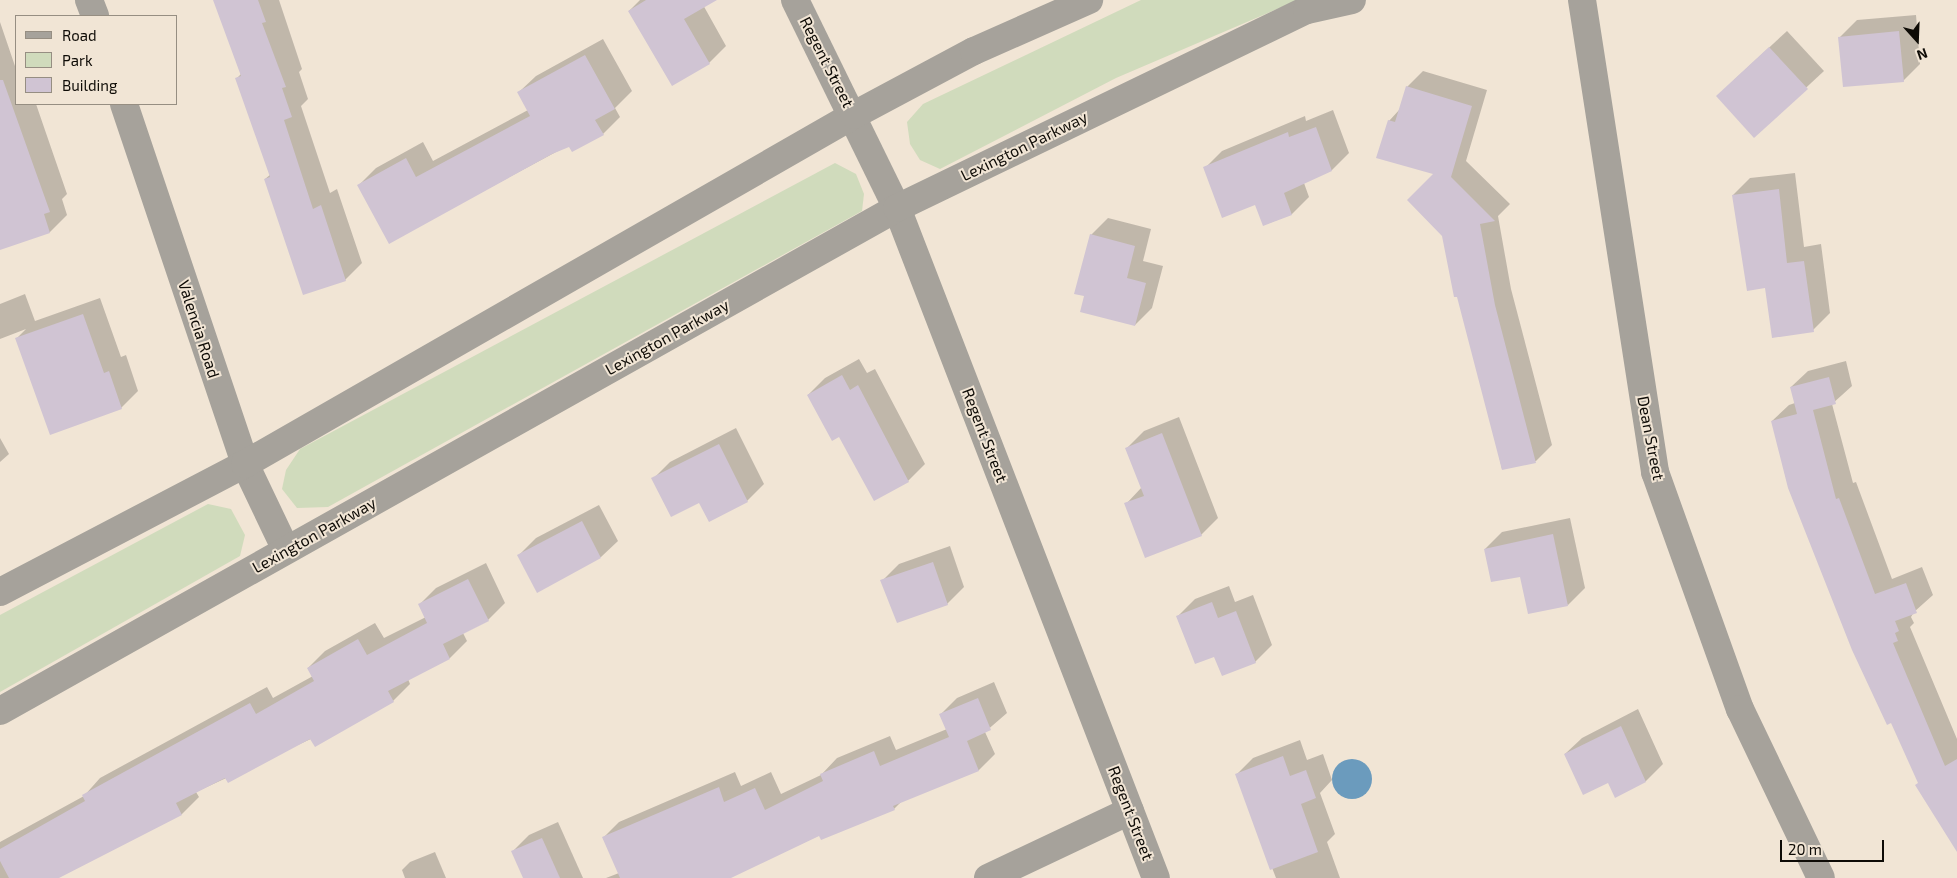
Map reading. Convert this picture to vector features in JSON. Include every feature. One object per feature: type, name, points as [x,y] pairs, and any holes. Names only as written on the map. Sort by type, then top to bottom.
[{"type":"street","points":[[89,0],[94,15]]},
{"type":"street","name":"Regent Street","points":[[795,0],[854,115],[897,208],[1156,878]]},
{"type":"street","points":[[0,592],[245,464],[854,115],[974,51],[1089,0]]},
{"type":"street","name":"Lexington Parkway","points":[[0,711],[897,208],[1307,10],[1352,0]]},
{"type":"street","name":"Dean Street","points":[[1582,0],[1655,472],[1740,709],[1821,878]]},
{"type":"street","name":"Valencia Road","points":[[124,105],[245,464],[286,550]]},
{"type":"street","points":[[988,878],[1130,811]]},
{"type":"green space","points":[[1141,0],[1298,0],[1116,78],[940,169],[920,160],[910,144],[907,122],[923,104]]},
{"type":"green space","points":[[835,163],[856,174],[864,194],[862,211],[328,507],[297,508],[282,489],[286,470],[300,449]]},
{"type":"green space","points":[[208,504],[231,509],[245,535],[240,556],[0,692],[0,615]]},
{"type":"water","points":[[1352,759],[1366,765],[1372,779],[1366,793],[1352,799],[1338,793],[1332,779],[1338,765]]},
{"type":"building","points":[[213,0],[258,0],[266,22],[262,23],[286,87],[282,88],[292,117],[284,120],[313,209],[321,205],[346,281],[303,295],[264,179],[270,177],[235,78],[241,76]]},
{"type":"building","points":[[646,0],[717,0],[684,19],[710,64],[672,86],[628,11]]},
{"type":"building","points":[[1899,31],[1904,82],[1843,87],[1838,37]]},
{"type":"building","points":[[1769,47],[1808,89],[1754,138],[1716,96]]},
{"type":"building","points":[[585,55],[615,109],[595,120],[604,135],[572,152],[569,147],[552,154],[389,244],[357,185],[406,158],[416,177],[530,116],[517,92]]},
{"type":"building","points":[[0,80],[3,80],[50,212],[44,214],[50,233],[0,250]]},
{"type":"building","points":[[1406,86],[1472,106],[1451,177],[1495,221],[1480,224],[1495,305],[1536,463],[1502,470],[1457,297],[1454,297],[1442,236],[1407,200],[1433,174],[1376,158],[1388,120],[1395,122]]},
{"type":"building","points":[[1316,127],[1332,171],[1284,193],[1292,215],[1263,226],[1255,205],[1222,218],[1203,167],[1288,132],[1289,137]]},
{"type":"building","points":[[1779,189],[1787,263],[1804,261],[1814,332],[1772,338],[1765,288],[1747,291],[1732,195]]},
{"type":"building","points":[[1090,234],[1135,246],[1127,278],[1146,283],[1135,326],[1080,312],[1084,296],[1074,294]]},
{"type":"building","points":[[83,314],[104,373],[109,371],[122,409],[50,435],[15,338]]},
{"type":"building","points":[[842,375],[850,390],[858,385],[909,482],[874,501],[839,437],[832,441],[807,395]]},
{"type":"building","points":[[1829,377],[1836,404],[1813,410],[1836,499],[1839,498],[1875,594],[1906,583],[1917,613],[1895,621],[1899,631],[1895,633],[1898,641],[1893,643],[1945,766],[1957,759],[1957,852],[1915,785],[1918,783],[1891,723],[1887,725],[1852,650],[1788,488],[1771,421],[1797,414],[1790,387]]},
{"type":"building","points":[[1162,433],[1202,536],[1145,558],[1124,503],[1144,496],[1125,448]]},
{"type":"building","points":[[719,444],[748,502],[709,522],[699,503],[671,517],[651,478]]},
{"type":"building","points":[[582,521],[601,558],[537,593],[517,555]]},
{"type":"building","points":[[1553,534],[1568,606],[1528,614],[1520,577],[1491,582],[1484,549]]},
{"type":"building","points":[[933,562],[948,605],[897,623],[880,580]]},
{"type":"building","points":[[468,579],[489,621],[443,644],[450,659],[388,691],[394,702],[315,747],[310,739],[228,783],[225,778],[176,803],[182,815],[59,878],[9,878],[0,861],[0,849],[85,801],[82,795],[250,703],[256,714],[314,681],[307,668],[358,639],[367,655],[427,623],[418,604]]},
{"type":"building","points":[[1212,602],[1218,618],[1236,611],[1256,663],[1222,676],[1214,657],[1195,664],[1176,616]]},
{"type":"building","points":[[978,698],[991,730],[967,741],[979,771],[893,806],[895,810],[821,840],[819,836],[731,878],[620,878],[602,837],[719,787],[724,802],[755,788],[765,810],[823,781],[820,774],[874,751],[880,766],[949,737],[939,714]]},
{"type":"building","points":[[1621,726],[1646,782],[1615,798],[1608,783],[1583,795],[1564,754]]},
{"type":"building","points":[[1283,756],[1290,776],[1306,770],[1316,798],[1301,804],[1318,852],[1270,870],[1235,774]]},
{"type":"building","points":[[542,838],[560,878],[523,878],[511,851]]}]
